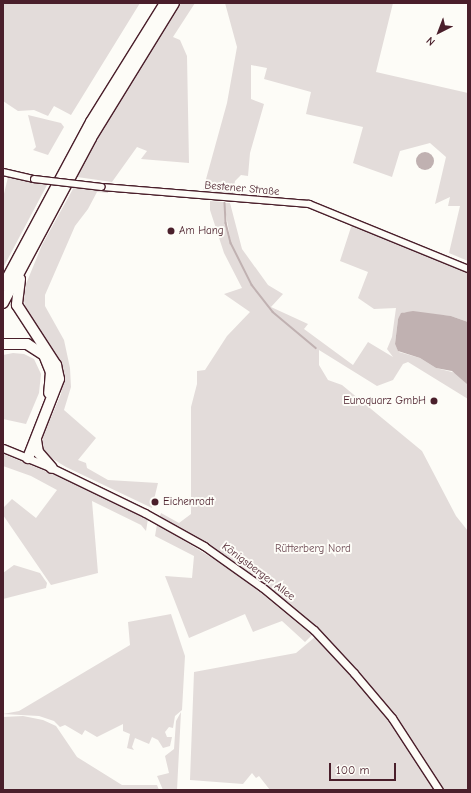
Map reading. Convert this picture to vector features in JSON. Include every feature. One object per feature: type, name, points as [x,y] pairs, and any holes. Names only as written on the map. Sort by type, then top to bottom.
[{"type":"highway","points":[[3,286],[91,122],[164,3]]},
{"type":"highway","points":[[3,303],[91,138],[174,3]]},
{"type":"highway","points":[[25,457],[36,440],[54,397],[59,379],[58,371],[47,349],[20,314],[16,294],[20,279],[42,233],[44,224]]},
{"type":"highway","points":[[3,344],[23,343],[38,350],[49,364],[51,372],[49,393],[25,457]]},
{"type":"highway","points":[[36,440],[38,452],[52,468]]},
{"type":"main road","name":"Königsberger Allee","points":[[3,448],[52,468],[131,505],[204,546],[279,600],[314,630],[369,690],[392,718],[439,790]]},
{"type":"street","name":"Bestener Straße","points":[[3,172],[34,179],[102,187],[230,199],[309,204],[468,269]]},
{"type":"green space","points":[[3,3],[140,3],[71,115],[54,106],[48,116],[34,110],[18,111],[3,101]]},
{"type":"green space","points":[[181,3],[195,3],[173,37],[180,40],[187,56],[189,163],[141,159],[147,151],[137,147],[112,182],[77,177],[113,110]]},
{"type":"green space","points":[[225,3],[393,3],[376,72],[468,93],[468,261],[449,253],[460,206],[448,206],[450,197],[435,204],[446,157],[430,143],[400,151],[392,177],[353,163],[363,127],[306,114],[311,92],[264,79],[267,68],[251,65],[251,99],[264,104],[250,153],[248,176],[241,175],[235,181],[233,194],[203,190],[227,103],[237,47]]},
{"type":"green space","points":[[28,115],[61,123],[64,127],[48,155],[33,150],[36,147]]},
{"type":"green space","points":[[8,177],[47,185],[3,268],[3,198]]},
{"type":"green space","points":[[74,187],[108,190],[108,193],[97,192],[88,209],[75,226],[45,295],[45,306],[64,340],[70,368],[71,387],[64,410],[96,438],[78,460],[86,463],[87,468],[108,480],[158,483],[152,508],[66,467],[43,453],[43,436],[61,394],[63,381],[57,356],[27,313],[23,297],[26,284],[42,245]]},
{"type":"green space","name":"Rütterberg Nord","points":[[210,201],[224,202],[226,225],[231,243],[225,209],[225,203],[230,203],[242,249],[268,285],[283,294],[271,307],[308,324],[304,329],[353,365],[368,342],[393,357],[387,349],[392,337],[396,308],[374,309],[358,298],[368,272],[340,261],[352,224],[468,271],[468,322],[451,316],[404,312],[398,319],[395,344],[399,352],[420,358],[436,368],[456,373],[468,385],[468,399],[408,362],[403,364],[393,380],[377,386],[319,350],[319,365],[328,380],[342,385],[422,451],[456,516],[468,531],[468,790],[443,790],[419,750],[391,711],[358,670],[317,627],[240,565],[160,516],[161,513],[179,523],[191,514],[191,407],[197,384],[197,371],[205,370],[227,336],[250,312],[224,294],[242,288],[224,253],[210,210]]},
{"type":"green space","points":[[13,353],[24,354],[34,359],[41,374],[39,393],[26,424],[3,419],[3,355]]},
{"type":"green space","points":[[3,454],[85,487],[148,519],[146,531],[141,525],[92,501],[98,573],[51,585],[3,515],[3,508],[12,499],[36,518],[57,490],[31,476],[3,466]]},
{"type":"green space","points":[[157,524],[238,574],[312,635],[305,642],[282,621],[253,632],[245,614],[189,638],[165,576],[192,578],[194,556],[155,536]]},
{"type":"green space","points":[[14,565],[40,573],[47,583],[46,588],[3,599],[3,573]]},
{"type":"green space","points":[[171,614],[185,656],[182,710],[175,716],[173,728],[169,727],[165,732],[167,737],[172,737],[170,746],[163,748],[158,740],[152,737],[149,744],[135,738],[132,747],[134,750],[127,748],[130,734],[123,731],[123,724],[97,737],[85,730],[82,735],[65,725],[60,727],[54,721],[39,716],[3,714],[19,711],[130,645],[128,622]]},
{"type":"green space","points":[[315,637],[349,672],[383,713],[413,755],[433,790],[270,790],[259,776],[256,778],[252,773],[243,784],[190,780],[194,672],[296,653]]},
{"type":"green space","points":[[181,712],[177,790],[163,790],[157,776],[169,773],[165,756],[174,749],[176,721]]},
{"type":"green space","points":[[23,716],[43,720],[56,726],[77,757],[122,785],[157,785],[159,790],[3,790],[3,717]]},
{"type":"shaded area","points":[[425,152],[431,155],[434,161],[431,167],[425,170],[419,167],[416,161],[419,155]]},
{"type":"shaded area","points":[[413,311],[451,316],[468,322],[468,385],[452,371],[436,368],[420,358],[398,351],[395,344],[398,319],[401,313]]},
{"type":"waterway","points":[[225,203],[226,223],[231,243],[252,285],[273,312],[316,348]]},
{"type":"place","name":"Am Hang","points":[[171,231]]},
{"type":"place","name":"Euroquarz GmbH","points":[[434,401]]},
{"type":"place","name":"Eichenrodt","points":[[155,502]]}]
